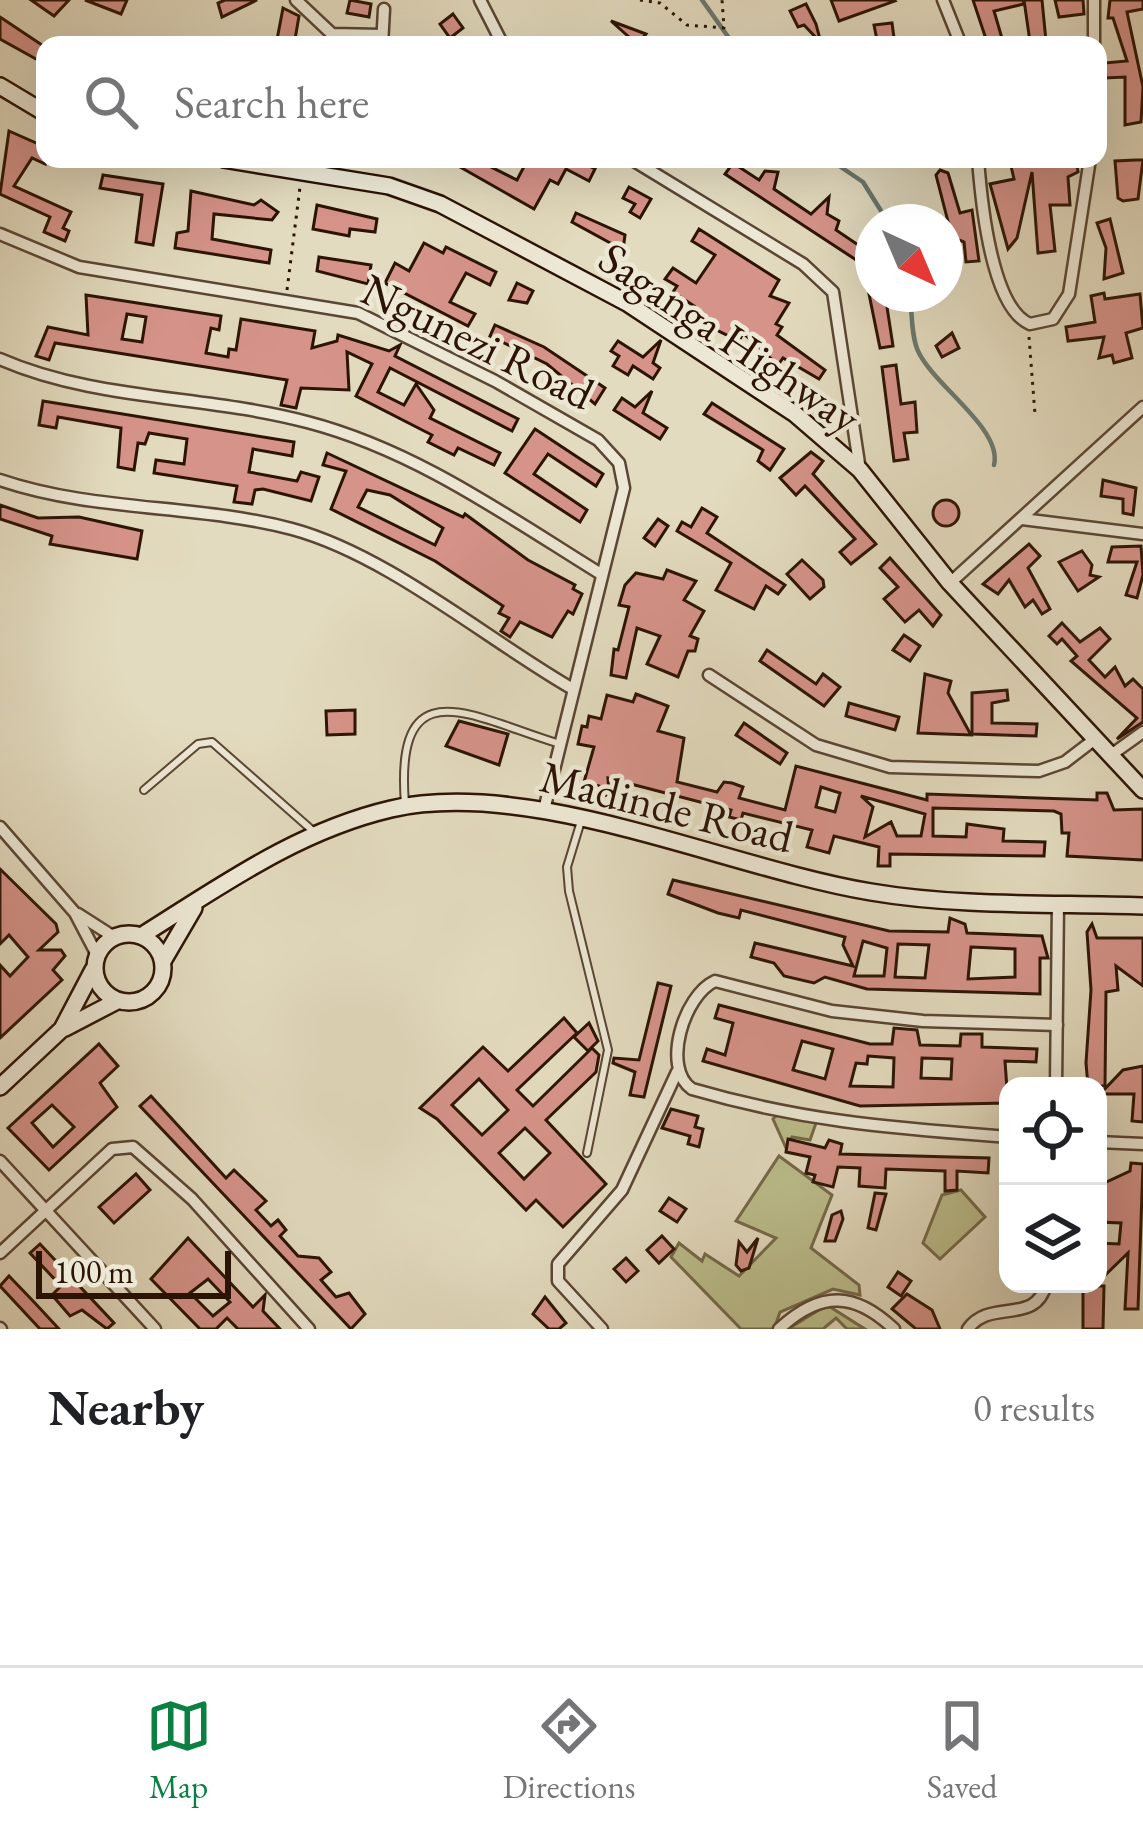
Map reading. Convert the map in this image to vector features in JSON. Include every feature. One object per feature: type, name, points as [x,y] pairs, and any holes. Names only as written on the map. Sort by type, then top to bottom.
[{"type":"street","points":[[296,0],[332,34],[349,36]]},
{"type":"street","points":[[480,0],[498,36]]},
{"type":"street","points":[[943,0],[957,36]]},
{"type":"street","points":[[1094,0],[1094,36]]},
{"type":"street","points":[[382,36],[384,10]]},
{"type":"street","points":[[0,86],[36,108]]},
{"type":"street","name":"Saganga Highway","points":[[312,168],[415,193],[590,281],[795,414],[860,470],[950,583],[1143,790]]},
{"type":"street","points":[[647,168],[802,264],[833,292],[860,470]]},
{"type":"street","points":[[979,168],[998,280],[1012,312],[1030,324],[1053,320],[1070,294],[1089,168]]},
{"type":"street","name":"Ngunezi Road","points":[[0,234],[79,267],[358,313],[536,404],[611,451],[624,488],[544,810]]},
{"type":"street","points":[[0,359],[49,378],[302,420],[350,434],[454,483],[601,574]]},
{"type":"street","points":[[950,583],[1143,406]]},
{"type":"street","points":[[0,481],[58,495],[295,530],[421,593],[573,688]]},
{"type":"street","points":[[1022,519],[1143,534]]},
{"type":"street","points":[[709,675],[816,745],[890,767],[1039,771],[1066,762],[1095,740]]},
{"type":"street","points":[[1111,755],[1143,732]]},
{"type":"street","name":"Madinde Road","points":[[141,936],[196,905],[247,868],[316,834],[405,807],[481,802],[544,810],[868,892],[1143,906]]},
{"type":"street","points":[[0,827],[75,913],[114,937],[141,936],[158,948],[164,962],[163,978],[147,998],[117,1001],[62,1029]]},
{"type":"street","points":[[1056,1077],[1058,903]]},
{"type":"street","name":"Madinde Road","points":[[164,962],[196,905]]},
{"type":"street","points":[[75,913],[95,961],[98,984],[117,1001]]},
{"type":"street","points":[[0,1087],[62,1029],[79,1006],[95,961],[114,937]]},
{"type":"street","points":[[602,1329],[558,1281],[558,1264],[622,1190],[677,1072],[693,999],[715,981],[832,1011],[923,1021],[1057,1024]]},
{"type":"street","points":[[677,1072],[692,1089],[823,1121],[892,1132],[999,1137]]},
{"type":"street","points":[[1107,1142],[1143,1144]]},
{"type":"street","points":[[0,1253],[112,1149],[133,1147],[192,1199],[309,1329]]},
{"type":"street","points":[[0,1161],[155,1329]]},
{"type":"street","points":[[968,1329],[986,1313],[1036,1304],[1042,1293]]},
{"type":"street","points":[[779,1329],[800,1313],[843,1299],[871,1306],[894,1329]]},
{"type":"lane","points":[[405,807],[404,749],[413,727],[429,713],[453,711],[560,744]]},
{"type":"lane","points":[[145,790],[198,745],[212,742],[316,834]]},
{"type":"lane","points":[[581,821],[567,867],[569,891],[608,1050],[586,1153]]},
{"type":"path","points":[[640,0],[660,3],[687,25],[724,28],[722,0]]},
{"type":"path","points":[[286,300],[304,168]]},
{"type":"path","points":[[1029,335],[1035,414]]},
{"type":"green space","points":[[779,1113],[816,1123],[810,1140],[792,1137],[786,1148],[773,1119]]},
{"type":"green space","points":[[779,1156],[832,1195],[811,1248],[859,1285],[860,1295],[833,1289],[780,1312],[774,1329],[741,1329],[671,1257],[679,1243],[702,1261],[705,1254],[739,1276],[776,1238],[736,1221]]},
{"type":"green space","points":[[961,1190],[985,1217],[940,1259],[923,1243],[942,1195]]},
{"type":"green space","points":[[827,1305],[865,1329],[847,1329],[836,1318],[823,1329],[788,1329]]},
{"type":"building","points":[[31,0],[69,0],[54,16]]},
{"type":"building","points":[[85,0],[127,0],[121,14]]},
{"type":"building","points":[[257,0],[222,17],[218,3]]},
{"type":"building","points":[[350,0],[371,4],[369,17],[347,13]]},
{"type":"building","points":[[831,0],[894,0],[895,1],[839,21]]},
{"type":"building","points":[[973,0],[1023,0],[1024,4],[994,11],[1001,36],[985,36]]},
{"type":"building","points":[[1024,0],[1042,0],[1046,36],[1029,36]]},
{"type":"building","points":[[1055,0],[1083,0],[1084,14],[1059,17]]},
{"type":"building","points":[[1110,0],[1143,0],[1143,9],[1127,12],[1143,87],[1141,122],[1125,125],[1125,77],[1107,78],[1107,63],[1127,61],[1113,18],[1108,18]]},
{"type":"building","points":[[806,4],[819,36],[804,25],[798,27],[790,11]]},
{"type":"building","points":[[283,8],[299,16],[296,36],[278,36]]},
{"type":"building","points":[[453,14],[463,28],[449,36],[440,24]]},
{"type":"building","points":[[0,17],[36,41],[36,59],[0,39]]},
{"type":"building","points":[[611,21],[646,34],[628,36]]},
{"type":"building","points":[[892,23],[894,36],[876,36],[874,25]]},
{"type":"building","points":[[9,131],[36,143],[36,160],[32,158],[14,186],[71,212],[63,228],[69,231],[65,241],[44,232],[50,217],[0,194]]},
{"type":"building","points":[[1143,160],[1138,199],[1123,201],[1118,198],[1115,161]]},
{"type":"building","points":[[462,168],[493,168],[517,180],[523,168],[595,169],[589,181],[566,169],[558,184],[550,180],[534,209]]},
{"type":"building","points":[[729,168],[741,168],[759,180],[765,171],[778,172],[774,189],[811,214],[829,197],[827,214],[839,221],[836,230],[855,243],[855,259],[725,174]]},
{"type":"building","points":[[1011,168],[1077,168],[1068,177],[1070,205],[1050,205],[1055,251],[1038,253],[1032,172],[1017,238],[1008,249],[990,184],[1014,179]]},
{"type":"building","points":[[940,170],[948,173],[957,204],[943,204],[936,175]]},
{"type":"building","points":[[103,175],[163,184],[153,245],[136,242],[142,195],[100,188]]},
{"type":"building","points":[[629,187],[651,199],[640,218],[630,212],[635,204],[623,198]]},
{"type":"building","points":[[191,191],[254,205],[261,200],[278,212],[272,220],[214,214],[212,239],[271,250],[269,263],[175,248],[177,233],[188,231]]},
{"type":"building","points":[[317,205],[377,219],[375,232],[350,229],[349,236],[313,229]]},
{"type":"building","points":[[972,210],[979,261],[966,262],[963,212]]},
{"type":"building","points":[[576,213],[625,235],[623,250],[572,222]]},
{"type":"building","points":[[1110,219],[1123,273],[1104,279],[1106,248],[1097,223]]},
{"type":"building","points":[[699,229],[779,280],[770,296],[789,303],[776,324],[782,327],[777,335],[825,370],[819,379],[783,358],[778,365],[743,333],[739,341],[688,316],[694,306],[673,292],[677,286],[665,279],[673,268],[696,283],[715,255],[692,241]]},
{"type":"building","points":[[424,243],[443,253],[446,247],[496,272],[490,285],[466,273],[450,302],[475,314],[468,326],[385,283],[395,263],[409,271]]},
{"type":"building","points":[[319,257],[371,265],[368,284],[317,271]]},
{"type":"building","points":[[517,283],[533,291],[527,303],[509,300]]},
{"type":"building","points":[[1104,293],[1105,299],[1140,294],[1143,328],[1126,333],[1132,358],[1114,363],[1112,355],[1099,358],[1104,337],[1068,341],[1066,327],[1095,322],[1091,296]]},
{"type":"building","points":[[86,295],[221,316],[219,330],[211,328],[206,353],[228,357],[229,349],[236,350],[241,319],[315,331],[312,348],[337,341],[338,335],[389,351],[400,345],[395,356],[518,419],[512,431],[390,368],[378,392],[404,405],[416,384],[434,410],[430,418],[500,453],[494,465],[458,448],[454,455],[428,442],[432,435],[356,396],[372,364],[347,352],[349,390],[301,388],[296,408],[281,405],[287,380],[55,343],[49,360],[36,356],[48,327],[88,335]],"holes":[[[127,314],[146,317],[142,342],[122,339]]]},
{"type":"building","points":[[873,312],[888,312],[893,346],[880,348]]},
{"type":"building","points":[[495,325],[544,347],[605,388],[595,404],[547,364],[490,336]]},
{"type":"building","points":[[952,333],[959,348],[942,357],[936,346]]},
{"type":"building","points":[[661,340],[653,363],[660,368],[653,379],[633,366],[628,375],[613,366],[619,356],[611,351],[618,341],[643,357]]},
{"type":"building","points":[[896,365],[901,404],[915,402],[917,432],[904,433],[908,459],[894,461],[882,367]]},
{"type":"building","points":[[652,391],[643,413],[667,428],[660,439],[614,410],[622,398],[635,407]]},
{"type":"building","points":[[43,401],[294,442],[292,456],[253,449],[249,472],[297,481],[301,472],[319,477],[311,501],[263,489],[255,490],[252,504],[234,502],[237,486],[154,473],[156,460],[184,464],[187,439],[149,433],[145,444],[138,443],[134,470],[118,467],[121,428],[58,417],[56,428],[39,425]]},
{"type":"building","points":[[712,403],[784,449],[770,470],[758,461],[763,450],[704,414]]},
{"type":"building","points":[[535,429],[603,474],[596,486],[548,454],[534,474],[587,510],[580,522],[505,473]]},
{"type":"building","points":[[811,452],[823,461],[813,474],[876,544],[851,564],[840,552],[855,539],[805,486],[796,495],[780,478]]},
{"type":"building","points":[[327,453],[465,514],[528,560],[575,585],[573,589],[582,594],[573,614],[568,611],[552,637],[520,622],[510,637],[501,631],[509,618],[499,613],[503,606],[435,561],[331,509],[346,471],[323,465]],"holes":[[[367,490],[390,495],[443,528],[435,545],[358,507]]]},
{"type":"building","points":[[1103,480],[1136,488],[1133,515],[1123,513],[1123,499],[1101,496]]},
{"type":"building","points":[[946,500],[959,513],[946,526],[933,513]]},
{"type":"building","points":[[0,505],[38,518],[79,517],[142,531],[137,559],[50,544],[52,536],[0,519]]},
{"type":"building","points":[[702,508],[717,517],[707,533],[785,585],[778,594],[766,586],[754,609],[716,590],[731,563],[677,531],[682,522],[691,527]]},
{"type":"building","points":[[658,519],[668,526],[655,546],[644,538]]},
{"type":"building","points":[[1029,544],[1040,556],[1028,568],[1050,609],[1042,614],[1033,600],[1025,607],[1009,580],[998,594],[983,584]]},
{"type":"building","points":[[1141,546],[1143,575],[1137,598],[1126,595],[1137,562],[1108,562],[1112,547]]},
{"type":"building","points":[[1082,551],[1092,565],[1090,575],[1099,577],[1078,591],[1059,562]]},
{"type":"building","points":[[890,558],[941,615],[933,626],[919,610],[905,622],[884,599],[898,587],[880,568]]},
{"type":"building","points":[[802,560],[823,580],[824,587],[810,599],[787,574]]},
{"type":"building","points":[[667,570],[696,581],[684,600],[704,611],[690,636],[698,639],[695,651],[688,651],[678,677],[647,664],[660,636],[637,628],[626,678],[611,675],[614,649],[618,650],[629,607],[619,605],[625,585],[636,573],[663,579]]},
{"type":"building","points":[[1062,623],[1080,642],[1100,628],[1110,639],[1089,660],[1105,677],[1115,667],[1125,686],[1133,679],[1143,689],[1143,722],[1117,739],[1137,718],[1071,661],[1077,656],[1062,639],[1057,644],[1049,636]]},
{"type":"building","points":[[904,635],[920,646],[910,661],[893,650]]},
{"type":"building","points":[[767,650],[816,684],[823,674],[840,687],[824,706],[760,661]]},
{"type":"building","points":[[925,674],[951,681],[948,693],[971,735],[918,733]]},
{"type":"building","points":[[1007,690],[1008,700],[992,703],[992,723],[1037,724],[1036,736],[972,734],[972,693]]},
{"type":"building","points":[[636,694],[668,706],[658,731],[684,738],[677,782],[717,792],[724,782],[732,783],[743,787],[739,798],[785,810],[796,766],[927,800],[927,794],[1097,800],[1097,793],[1107,793],[1114,810],[1143,809],[1143,860],[1067,856],[1069,833],[1062,833],[1061,814],[1054,811],[933,808],[933,836],[966,837],[967,824],[1004,829],[1003,841],[1045,842],[1044,856],[890,854],[890,866],[878,866],[879,847],[834,836],[829,853],[807,847],[812,830],[743,813],[741,820],[729,817],[731,810],[608,778],[609,794],[601,797],[599,786],[584,782],[594,747],[578,744],[582,726],[587,727],[589,716],[601,719],[607,695],[633,702]],"holes":[[[821,787],[840,793],[835,812],[816,807]],[[861,796],[925,814],[921,836],[897,836],[891,822],[865,837],[873,807]]]},
{"type":"building","points":[[849,703],[899,717],[895,730],[846,716]]},
{"type":"building","points":[[355,710],[355,734],[327,735],[326,711]]},
{"type":"building","points":[[459,721],[508,734],[499,765],[446,746]]},
{"type":"building","points":[[744,723],[787,753],[780,764],[736,735]]},
{"type":"building","points":[[0,869],[56,924],[58,932],[39,950],[61,950],[65,956],[53,970],[62,980],[0,1038],[0,965],[10,976],[28,957],[9,935],[0,944]]},
{"type":"building","points":[[673,880],[889,931],[948,932],[950,918],[965,924],[967,933],[1042,936],[1048,958],[1040,958],[1040,994],[867,989],[825,977],[814,983],[784,976],[774,963],[751,957],[755,943],[853,966],[843,945],[845,937],[741,910],[739,918],[718,913],[668,894]],"holes":[[[863,941],[887,948],[884,976],[854,976]],[[898,944],[929,945],[925,978],[895,977]],[[971,947],[1015,949],[1015,977],[968,979]]]},
{"type":"building","points":[[1092,924],[1097,938],[1143,938],[1143,986],[1116,966],[1118,990],[1106,992],[1105,1077],[1087,1077],[1091,990],[1087,932]]},
{"type":"building","points":[[658,983],[671,986],[644,1097],[630,1095],[635,1072],[613,1063],[614,1058],[639,1060]]},
{"type":"building","points":[[719,1005],[870,1044],[892,1044],[894,1028],[917,1030],[920,1045],[960,1046],[961,1034],[982,1034],[982,1047],[1037,1049],[1036,1062],[1005,1061],[1006,1077],[999,1077],[999,1103],[860,1106],[703,1061],[707,1049],[725,1055],[733,1023],[715,1018]],"holes":[[[802,1041],[833,1049],[825,1079],[793,1070]],[[868,1056],[894,1058],[893,1087],[850,1086],[856,1063],[867,1064]],[[922,1058],[952,1059],[951,1079],[921,1078]]]},
{"type":"building","points":[[564,1018],[577,1033],[517,1090],[533,1106],[592,1048],[599,1055],[596,1072],[546,1120],[606,1184],[563,1227],[536,1200],[526,1210],[437,1119],[420,1108],[483,1047],[508,1071]],"holes":[[[479,1079],[508,1110],[482,1135],[452,1105]],[[525,1128],[550,1153],[524,1179],[499,1153]]]},
{"type":"building","points":[[589,1023],[598,1041],[588,1051],[574,1037]]},
{"type":"building","points":[[99,1044],[118,1066],[100,1083],[117,1107],[49,1170],[8,1128]],"holes":[[[52,1105],[74,1127],[53,1147],[32,1123]]]},
{"type":"building","points":[[1143,1066],[1143,1122],[1132,1121],[1134,1094],[1107,1094],[1107,1087],[1123,1070]]},
{"type":"building","points":[[151,1096],[226,1178],[234,1170],[266,1201],[256,1210],[271,1226],[278,1220],[286,1230],[280,1236],[298,1256],[319,1258],[331,1272],[321,1280],[336,1297],[349,1293],[365,1314],[351,1329],[140,1106]]},
{"type":"building","points":[[671,1109],[698,1116],[695,1127],[703,1129],[699,1147],[688,1144],[690,1136],[662,1128]]},
{"type":"building","points":[[788,1139],[825,1148],[829,1140],[842,1144],[840,1154],[989,1158],[988,1173],[957,1171],[957,1190],[945,1191],[945,1171],[886,1169],[885,1188],[859,1186],[860,1168],[838,1167],[833,1187],[813,1182],[815,1175],[806,1173],[810,1157],[786,1152]]},
{"type":"building","points":[[1131,1163],[1143,1164],[1138,1309],[1125,1309],[1128,1253],[1107,1273],[1107,1243],[1119,1244],[1121,1223],[1107,1222],[1107,1182],[1130,1171]]},
{"type":"building","points":[[136,1174],[150,1190],[114,1223],[99,1207]]},
{"type":"building","points":[[875,1193],[886,1194],[876,1230],[868,1228]]},
{"type":"building","points":[[669,1198],[686,1209],[677,1222],[660,1211]]},
{"type":"building","points":[[841,1211],[835,1241],[825,1241],[832,1215]]},
{"type":"building","points":[[662,1236],[674,1249],[659,1263],[647,1250]]},
{"type":"building","points":[[188,1238],[253,1307],[265,1295],[263,1311],[280,1329],[238,1329],[227,1318],[216,1329],[200,1329],[151,1279]],"holes":[[[208,1279],[230,1302],[213,1316],[190,1293]]]},
{"type":"building","points":[[758,1238],[749,1268],[741,1271],[736,1265],[739,1242],[747,1252]]},
{"type":"building","points":[[40,1244],[114,1323],[107,1329],[82,1310],[70,1316],[52,1295],[61,1286],[30,1253]]},
{"type":"building","points":[[626,1258],[638,1271],[626,1282],[614,1269]]},
{"type":"building","points":[[898,1272],[911,1281],[901,1296],[888,1287]]},
{"type":"building","points":[[9,1276],[59,1329],[40,1329],[0,1286]]},
{"type":"building","points":[[1083,1293],[1104,1293],[1103,1329],[1083,1329]]},
{"type":"building","points":[[907,1294],[932,1310],[940,1329],[916,1329],[892,1309]]},
{"type":"building","points":[[545,1297],[566,1323],[559,1329],[549,1329],[533,1314]]},
{"type":"waterway","points":[[702,0],[728,36]]},
{"type":"waterway","points":[[842,168],[863,182],[877,204]]},
{"type":"waterway","points":[[911,312],[918,351],[978,422],[994,451],[994,465]]}]
